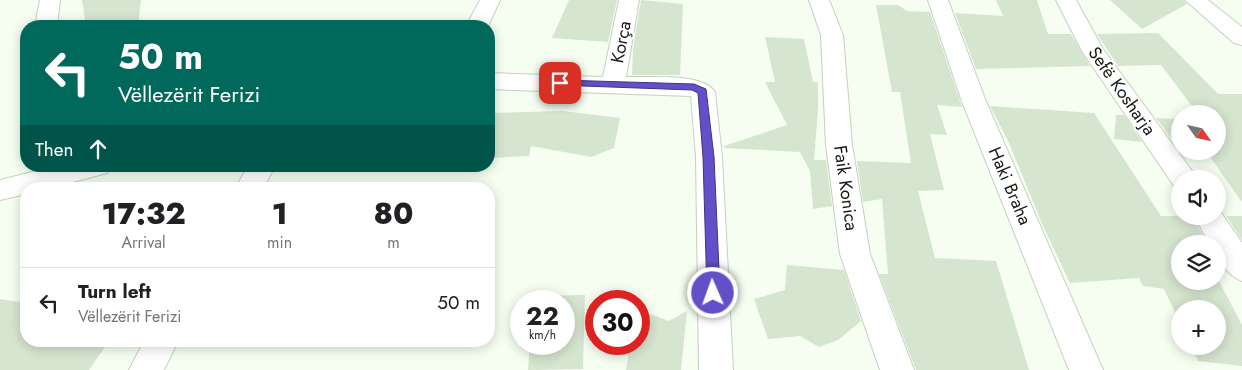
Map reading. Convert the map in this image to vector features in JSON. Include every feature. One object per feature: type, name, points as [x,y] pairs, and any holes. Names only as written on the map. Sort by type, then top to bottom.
[{"type":"street","points":[[47,20],[50,0]]},
{"type":"street","points":[[480,20],[490,0]]},
{"type":"street","name":"Korça","points":[[613,84],[629,0]]},
{"type":"street","name":"Faik Konica","points":[[819,0],[832,35],[839,145],[855,254],[897,370]]},
{"type":"street","name":"Haki Braha","points":[[938,0],[973,99],[1086,370]]},
{"type":"street","name":"Sefë Kosharja","points":[[1066,0],[1093,51],[1178,170]]},
{"type":"street","points":[[1195,0],[1238,30]]},
{"type":"street","points":[[495,81],[694,87],[703,92],[708,157],[716,370]]},
{"type":"street","points":[[17,180],[63,172]]},
{"type":"street","points":[[1214,225],[1242,268]]},
{"type":"street","points":[[146,370],[159,347]]},
{"type":"building","points":[[82,0],[141,0],[139,20],[85,20]]},
{"type":"building","points":[[569,0],[617,0],[608,42],[552,38]]},
{"type":"building","points":[[641,0],[683,4],[680,75],[632,75],[633,49]]},
{"type":"building","points":[[996,0],[1037,0],[1048,34],[1071,34],[1090,66],[976,69],[955,13],[1003,16]]},
{"type":"building","points":[[1110,0],[1183,0],[1187,4],[1142,29]]},
{"type":"building","points":[[876,5],[898,5],[907,11],[930,12],[962,107],[937,105],[947,135],[930,134],[944,190],[918,191],[935,258],[996,261],[1029,370],[916,370],[879,274],[888,274],[882,199],[863,202],[857,161],[911,163],[900,92],[892,92]]},
{"type":"building","points":[[1158,33],[1218,94],[1242,94],[1242,202],[1226,179],[1226,170],[1219,170],[1212,160],[1226,160],[1226,105],[1191,105],[1161,65],[1118,66],[1097,34]]},
{"type":"building","points":[[765,37],[804,39],[813,82],[818,82],[814,160],[826,160],[832,206],[813,209],[810,171],[800,152],[725,148],[724,146],[787,125],[765,82],[775,82]]},
{"type":"building","points":[[990,106],[1094,113],[1161,216],[1171,216],[1171,225],[1197,225],[1203,235],[1171,235],[1171,290],[1224,290],[1242,325],[1242,366],[1198,361],[1195,355],[1226,355],[1226,300],[1171,300],[1171,304],[1164,289],[1143,286],[1139,278],[1070,283],[1043,226],[1009,143]]},
{"type":"building","points":[[563,111],[620,118],[614,148],[591,157],[531,146],[529,156],[495,158],[495,113]]},
{"type":"building","points":[[1116,115],[1124,115],[1142,142],[1114,139]]},
{"type":"building","points":[[1156,118],[1171,119],[1171,138]]},
{"type":"building","points":[[1226,216],[1242,216],[1242,240]]},
{"type":"building","points":[[787,265],[844,270],[861,321],[838,340],[819,347],[800,336],[768,339],[754,299],[785,290]]},
{"type":"building","points":[[575,295],[585,295],[583,369],[528,370],[529,355],[575,355]]},
{"type":"building","points":[[0,299],[20,302],[20,347],[105,347],[89,370],[0,370]]},
{"type":"building","points":[[687,311],[681,370],[626,370],[628,355],[650,355],[650,314],[669,321]]},
{"type":"route","points":[[560,83],[694,87],[703,92],[702,99],[708,157],[713,293]]}]
